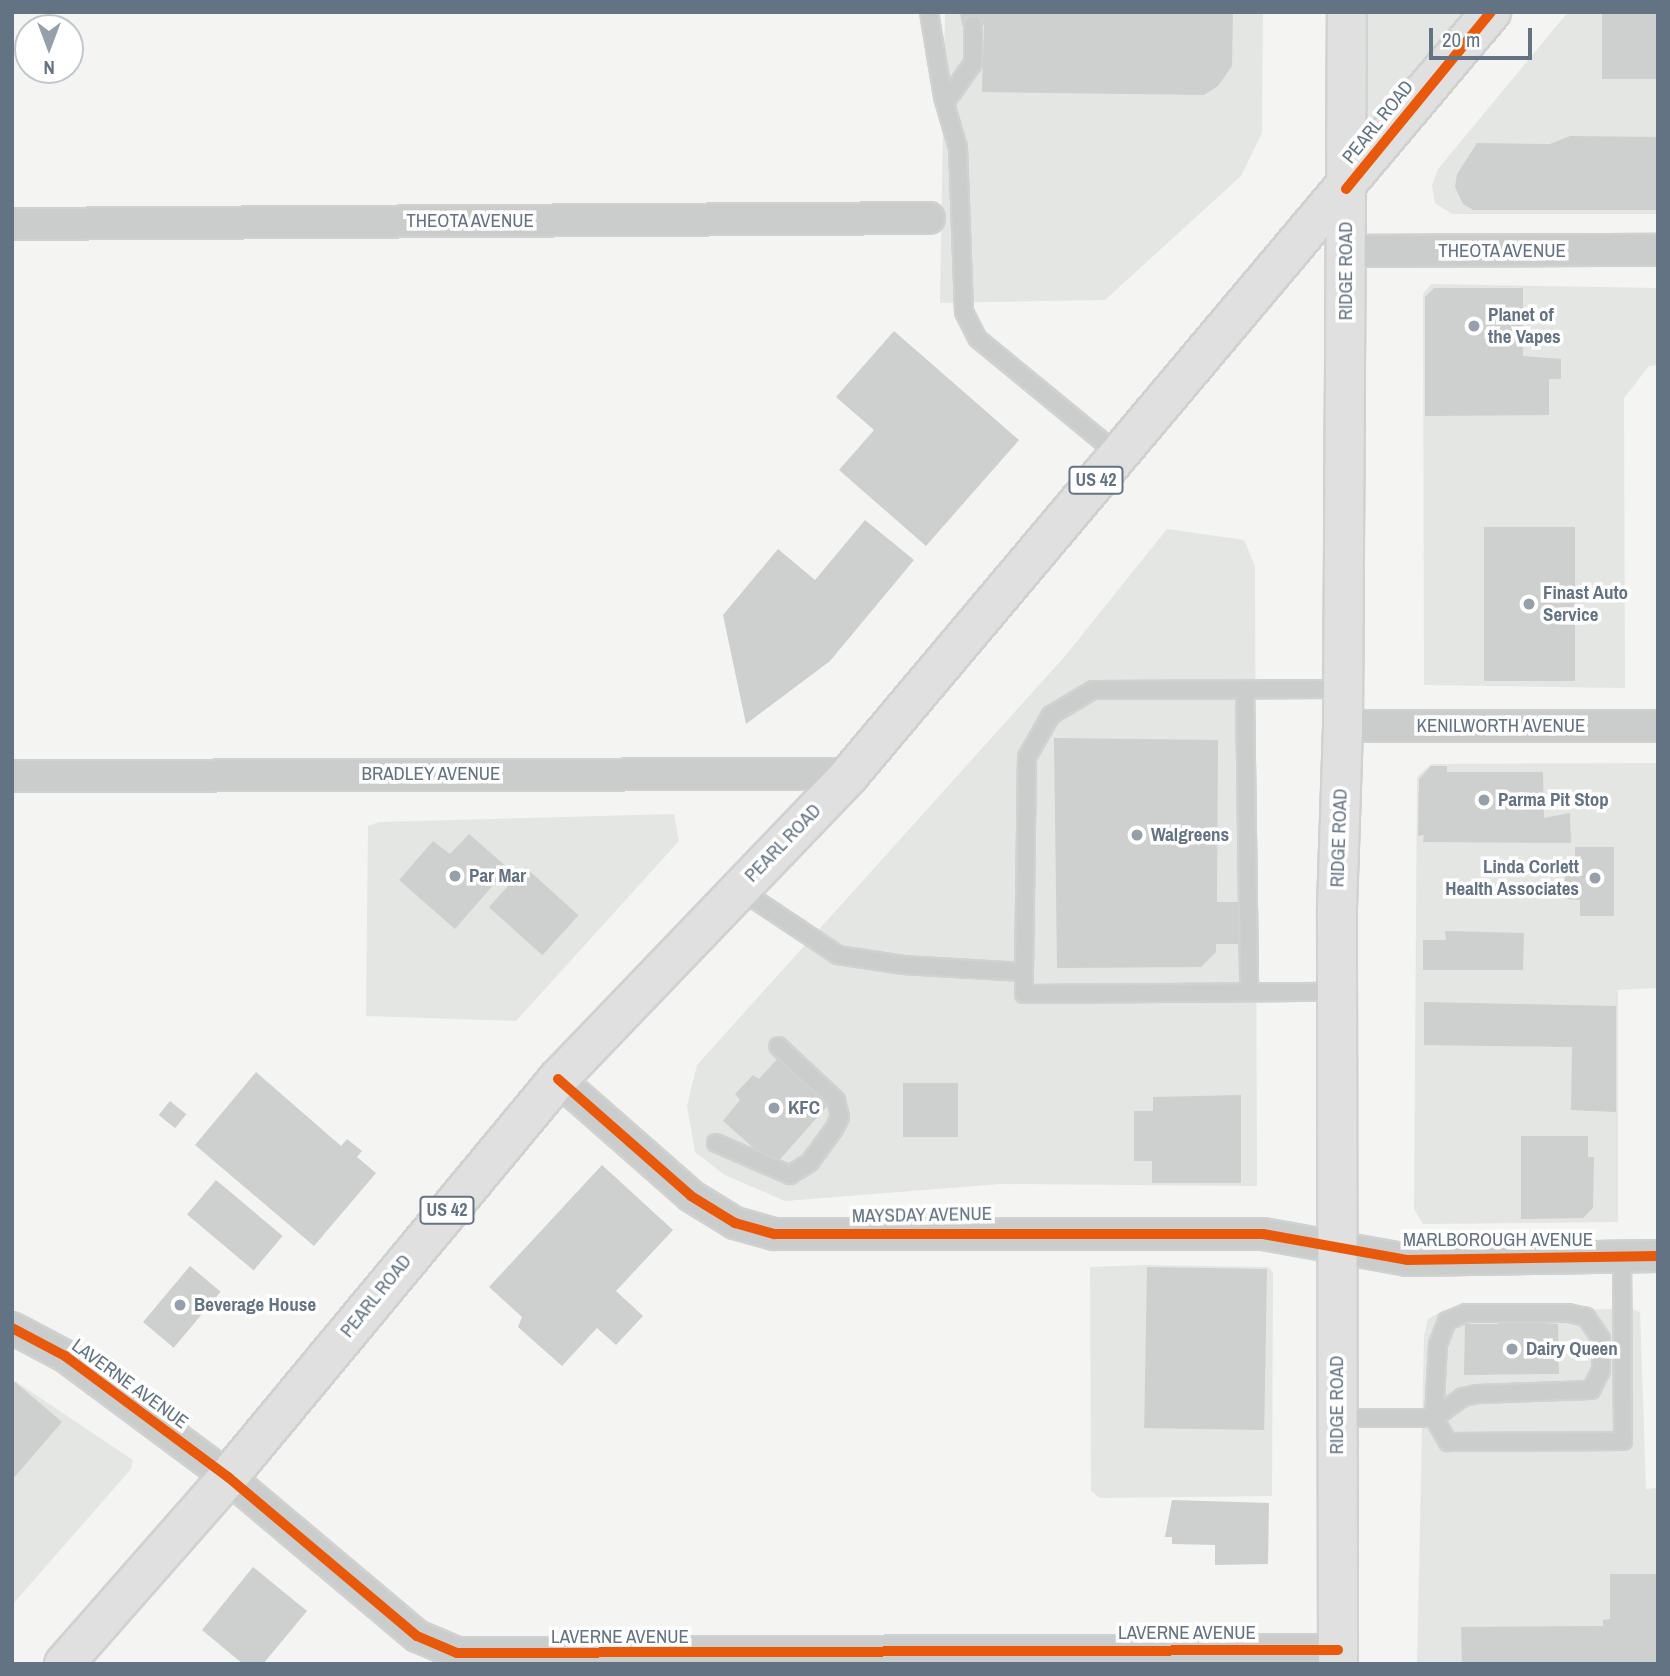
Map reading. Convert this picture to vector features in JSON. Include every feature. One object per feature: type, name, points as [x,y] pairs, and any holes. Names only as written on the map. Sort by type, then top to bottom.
[{"type":"main road","name":"RIDGE ROAD","points":[[1338,1657],[1337,992],[1343,708],[1347,12]]},
{"type":"main road","name":"PEARL ROAD","points":[[64,1664],[228,1478],[558,1079],[850,774],[1118,454],[1346,189],[1491,12]]},
{"type":"street","name":"THEOTA AVENUE","points":[[12,224],[929,218]]},
{"type":"street","name":"THEOTA AVENUE","points":[[1346,251],[1658,250]]},
{"type":"street","name":"KENILWORTH AVENUE","points":[[1343,708],[1658,726]]},
{"type":"street","name":"BRADLEY AVENUE","points":[[12,776],[850,774]]},
{"type":"street","name":"MAYSDAY AVENUE","points":[[558,1079],[691,1196],[715,1213],[753,1230],[804,1234],[1263,1234],[1338,1250]]},
{"type":"street","name":"MARLBOROUGH AVENUE","points":[[1338,1250],[1408,1260],[1658,1256]]},
{"type":"street","name":"LAVERNE AVENUE","points":[[12,1328],[65,1356],[228,1478],[417,1636],[470,1655],[1338,1657]]},
{"type":"lane","points":[[929,12],[945,103],[958,148],[964,312],[978,340],[1118,454]]},
{"type":"lane","points":[[945,103],[973,64],[973,26]]},
{"type":"lane","points":[[1245,689],[1249,992]]},
{"type":"lane","points":[[1337,992],[1024,994],[1027,757],[1051,715],[1093,690],[1245,689],[1343,708]]},
{"type":"lane","points":[[739,889],[838,956],[903,965],[1024,972]]},
{"type":"lane","points":[[716,1143],[790,1175],[810,1162],[834,1129],[840,1117],[836,1100],[778,1046]]},
{"type":"lane","points":[[1337,1418],[1434,1418],[1463,1397],[1477,1394],[1591,1390],[1601,1370],[1601,1339],[1586,1317],[1567,1313],[1454,1315],[1447,1321],[1438,1344],[1434,1418],[1448,1442],[1623,1441],[1622,1257]]},
{"type":"shaded area","points":[[945,12],[1263,12],[1262,133],[1241,176],[1105,300],[940,303]]},
{"type":"shaded area","points":[[1352,12],[1477,12],[1349,165]]},
{"type":"shaded area","points":[[1568,12],[1658,12],[1658,214],[1452,214],[1435,203],[1432,185],[1438,169]]},
{"type":"shaded area","points":[[1431,284],[1658,288],[1658,365],[1649,366],[1624,398],[1625,688],[1424,685],[1423,294]]},
{"type":"shaded area","points":[[1167,529],[1244,540],[1255,566],[1257,1186],[1000,1184],[785,1201],[725,1175],[695,1152],[687,1106],[697,1065],[1066,655]]},
{"type":"shaded area","points":[[1658,763],[1658,988],[1618,990],[1618,1222],[1423,1224],[1414,1209],[1417,777],[1431,764]]},
{"type":"shaded area","points":[[674,814],[679,841],[516,1021],[366,1016],[368,826],[379,822]]},
{"type":"shaded area","points":[[1090,1267],[1268,1267],[1273,1272],[1272,1496],[1100,1498],[1091,1491]]},
{"type":"shaded area","points":[[1632,1309],[1640,1312],[1646,1489],[1658,1488],[1658,1664],[1417,1664],[1424,1336],[1428,1319],[1444,1310]]},
{"type":"shaded area","points":[[12,1379],[133,1460],[131,1469],[12,1605]]},
{"type":"building","points":[[960,12],[1233,12],[1232,66],[1218,86],[1204,95],[982,92],[984,25],[962,25]]},
{"type":"building","points":[[1602,12],[1658,12],[1658,79],[1602,79]]},
{"type":"building","points":[[1570,136],[1658,137],[1658,210],[1473,210],[1463,204],[1455,187],[1457,174],[1477,143],[1550,144]]},
{"type":"building","name":"Planet of the Vapes","points":[[1434,288],[1523,288],[1523,356],[1561,359],[1561,379],[1549,379],[1549,415],[1425,416],[1425,297]]},
{"type":"building","points":[[894,331],[1019,440],[926,546],[839,470],[874,430],[836,397]]},
{"type":"building","points":[[865,520],[914,560],[830,661],[746,724],[723,615],[778,549],[815,580]]},
{"type":"building","name":"Finast Auto Service","points":[[1484,527],[1575,527],[1575,681],[1484,681]]},
{"type":"building","name":"Walgreens","points":[[1054,738],[1218,740],[1217,902],[1242,902],[1241,944],[1216,944],[1216,952],[1201,967],[1057,968]]},
{"type":"building","points":[[1431,766],[1447,766],[1447,772],[1543,772],[1544,818],[1570,813],[1571,843],[1423,842],[1424,835],[1418,836],[1419,779]]},
{"type":"building","points":[[469,834],[508,868],[455,929],[399,880],[433,841],[450,854]]},
{"type":"building","points":[[1575,847],[1614,847],[1614,916],[1580,916],[1580,900],[1565,899],[1565,863],[1575,864]]},
{"type":"building","points":[[525,867],[579,915],[542,955],[489,907]]},
{"type":"building","points":[[1445,931],[1524,933],[1523,970],[1423,970],[1423,940],[1446,940]]},
{"type":"building","points":[[1424,1002],[1616,1006],[1616,1112],[1571,1110],[1572,1047],[1424,1045]]},
{"type":"building","points":[[778,1058],[830,1103],[774,1166],[723,1121],[740,1100],[735,1094],[753,1075],[759,1079]]},
{"type":"building","points":[[256,1072],[341,1146],[347,1139],[362,1151],[357,1157],[376,1173],[314,1246],[195,1145]]},
{"type":"building","points":[[903,1083],[958,1083],[958,1137],[903,1137]]},
{"type":"building","points":[[1241,1095],[1241,1183],[1152,1183],[1152,1161],[1134,1161],[1134,1111],[1153,1111],[1153,1097]]},
{"type":"building","points":[[170,1101],[186,1114],[175,1128],[159,1115]]},
{"type":"building","points":[[1521,1136],[1588,1136],[1588,1157],[1594,1157],[1593,1208],[1583,1218],[1521,1219]]},
{"type":"building","points":[[602,1165],[673,1230],[616,1291],[643,1316],[616,1345],[597,1328],[562,1366],[518,1327],[522,1317],[489,1287]]},
{"type":"building","points":[[216,1180],[283,1236],[254,1270],[187,1214]]},
{"type":"building","points":[[190,1266],[221,1292],[174,1348],[143,1322]]},
{"type":"building","points":[[1147,1267],[1267,1269],[1264,1430],[1144,1428]]},
{"type":"building","name":"Dairy Queen","points":[[1498,1320],[1558,1324],[1559,1374],[1464,1375],[1465,1324],[1498,1324]]},
{"type":"building","points":[[15,1382],[62,1422],[12,1480],[12,1385]]},
{"type":"building","points":[[1172,1500],[1269,1503],[1268,1564],[1215,1565],[1215,1545],[1172,1544],[1172,1537],[1165,1537]]},
{"type":"building","points":[[253,1567],[307,1611],[263,1664],[243,1664],[202,1630]]},
{"type":"building","points":[[1610,1574],[1658,1574],[1658,1664],[1462,1664],[1461,1627],[1603,1626],[1603,1620],[1610,1619]]},
{"type":"cycle path","points":[[1346,189],[1491,12]]},
{"type":"cycle path","points":[[558,1079],[691,1196],[735,1223],[774,1234],[1263,1234],[1407,1260],[1658,1256]]},
{"type":"cycle path","points":[[12,1328],[65,1356],[228,1477],[417,1636],[457,1653],[1338,1650]]},
{"type":"place","name":"Planet of the Vapes","points":[[1474,326]]},
{"type":"place","name":"Finast Auto Service","points":[[1529,604]]},
{"type":"place","name":"Parma Pit Stop","points":[[1484,800]]},
{"type":"place","name":"Walgreens","points":[[1137,835]]},
{"type":"place","name":"Par Mar","points":[[455,876]]},
{"type":"place","name":"Linda Corlett Health Associates","points":[[1595,878]]},
{"type":"place","name":"KFC","points":[[774,1108]]},
{"type":"place","name":"Beverage House","points":[[180,1305]]},
{"type":"place","name":"Dairy Queen","points":[[1512,1349]]}]
